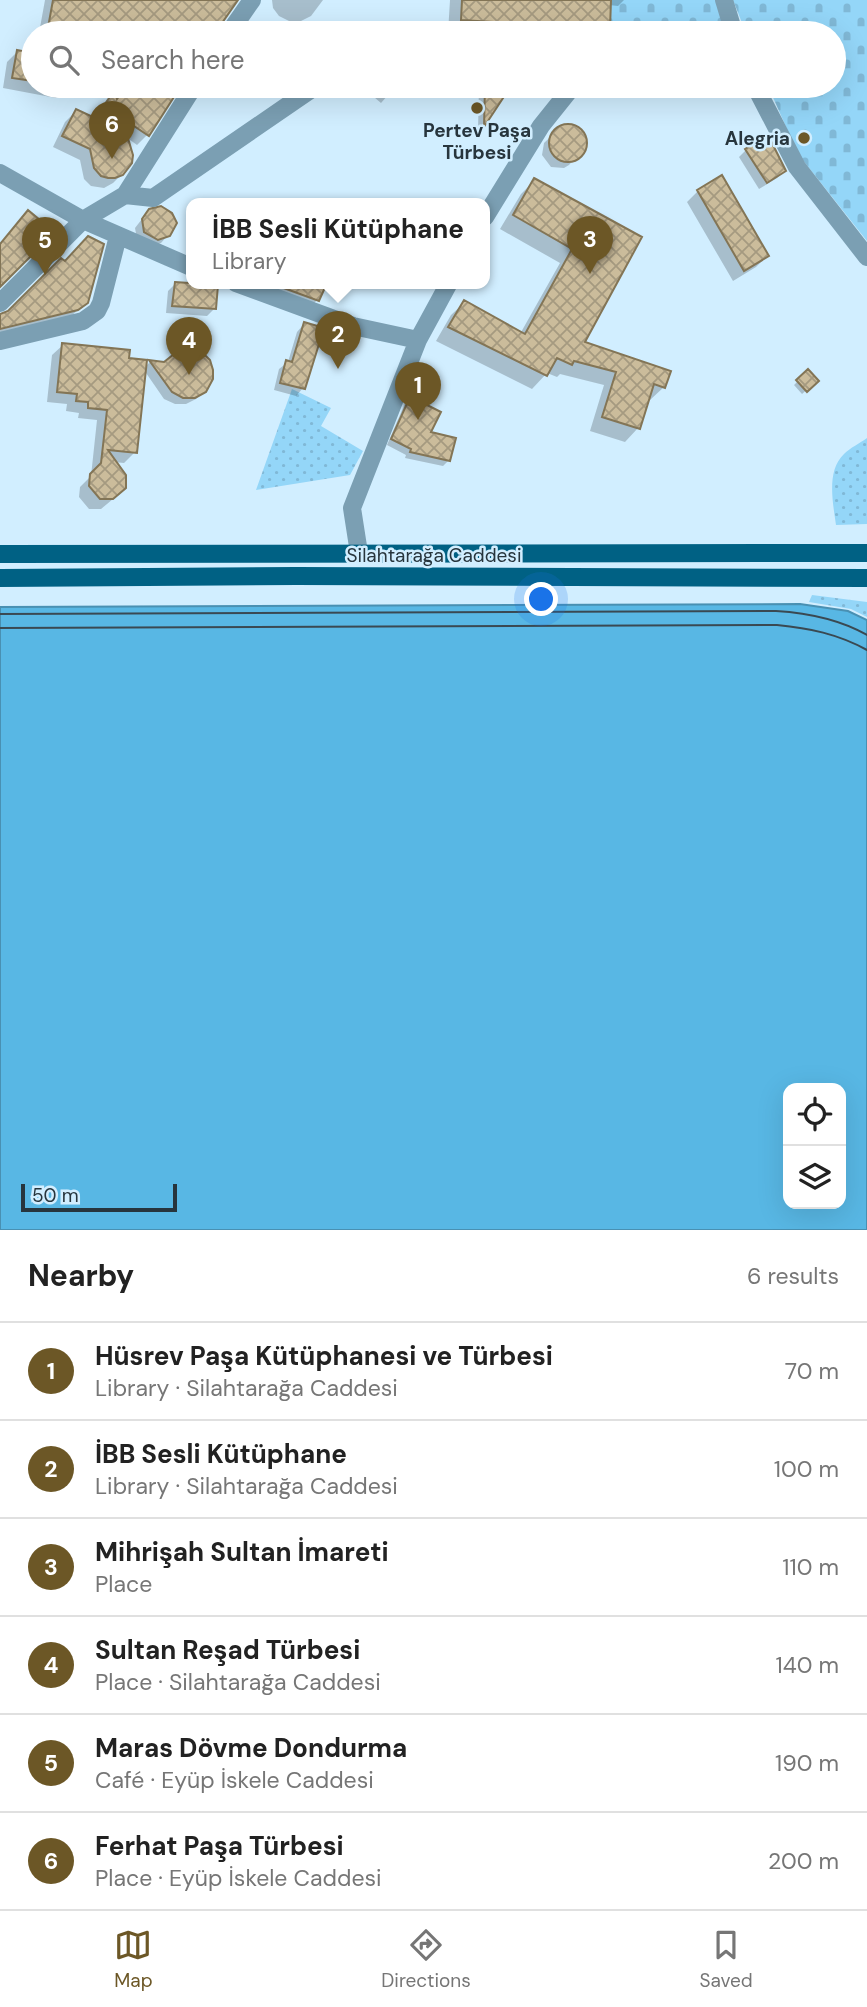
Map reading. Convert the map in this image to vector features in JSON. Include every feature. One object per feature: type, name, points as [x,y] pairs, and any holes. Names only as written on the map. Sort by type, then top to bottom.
[{"type":"main road","name":"Silahtarağa Caddesi","points":[[0,554],[867,553]]},
{"type":"main road","name":"Silahtarağa Caddesi","points":[[0,578],[867,578]]},
{"type":"street","points":[[237,21],[251,0]]},
{"type":"street","points":[[724,0],[730,21]]},
{"type":"street","points":[[0,303],[83,220],[125,195],[186,98]]},
{"type":"street","points":[[125,195],[153,198],[299,98]]},
{"type":"street","points":[[490,209],[541,127],[564,98]]},
{"type":"street","points":[[761,98],[797,167],[867,257]]},
{"type":"street","points":[[0,173],[83,220],[186,265]]},
{"type":"street","points":[[0,341],[83,321],[97,311],[118,236]]},
{"type":"street","points":[[252,289],[353,326],[418,340]]},
{"type":"street","points":[[359,553],[352,508],[418,340],[446,289]]},
{"type":"green space","points":[[611,0],[716,0],[722,21],[610,21]]},
{"type":"green space","points":[[733,0],[867,0],[867,241],[798,154],[773,98],[846,98],[846,21],[741,21]]},
{"type":"green space","points":[[292,389],[331,408],[321,426],[363,451],[350,475],[256,490]]},
{"type":"green space","points":[[867,438],[867,524],[836,525],[832,488],[835,469],[844,454]]},
{"type":"green space","points":[[812,595],[867,602],[867,617],[851,609],[809,602]]},
{"type":"shaded area","points":[[800,604],[848,611],[867,620],[867,1230],[0,1230],[0,607]]},
{"type":"building","points":[[53,0],[238,0],[223,21],[49,21]]},
{"type":"building","points":[[462,0],[611,0],[610,21],[461,20]]},
{"type":"building","points":[[17,50],[21,51],[21,79],[12,78]]},
{"type":"building","points":[[109,98],[173,98],[149,136],[122,118],[133,155],[132,163],[123,175],[108,178],[101,176],[94,168],[90,149],[62,136],[76,109],[95,118]]},
{"type":"building","points":[[485,98],[503,98],[484,127]]},
{"type":"building","points":[[568,124],[581,130],[587,143],[581,156],[568,162],[555,156],[549,143],[555,130]]},
{"type":"building","points":[[768,135],[786,171],[767,183],[745,149]]},
{"type":"building","points":[[722,175],[769,256],[744,271],[697,190]]},
{"type":"building","points":[[534,178],[642,237],[585,342],[671,371],[665,388],[654,384],[640,429],[602,417],[616,372],[574,361],[572,365],[557,358],[547,376],[448,327],[464,300],[525,334],[572,249],[513,215]]},
{"type":"building","points":[[161,206],[172,213],[177,223],[170,236],[158,240],[144,232],[142,219],[149,209]]},
{"type":"building","points":[[28,210],[46,225],[36,238],[43,244],[0,287],[0,244]]},
{"type":"building","points":[[88,236],[104,244],[88,303],[78,310],[0,329],[0,314],[8,311],[61,258],[65,261]]},
{"type":"building","points":[[175,282],[186,283],[186,289],[218,289],[216,309],[172,306]]},
{"type":"building","points":[[286,289],[324,289],[319,301]]},
{"type":"building","points":[[304,322],[324,328],[305,389],[280,383],[286,360],[292,362]]},
{"type":"building","points":[[62,343],[130,350],[129,358],[147,360],[137,453],[108,450],[126,475],[126,488],[113,499],[100,499],[89,486],[90,474],[101,463],[107,410],[88,408],[88,402],[76,401],[77,394],[57,392]]},
{"type":"building","points":[[192,349],[203,353],[210,360],[213,379],[206,392],[195,398],[183,398],[172,392],[149,360],[164,362],[179,350]]},
{"type":"building","points":[[808,369],[819,381],[807,392],[796,380]]},
{"type":"building","points":[[418,379],[434,386],[425,404],[441,412],[431,432],[456,438],[450,461],[410,452],[411,449],[391,439]]},
{"type":"tram line","points":[[0,614],[776,611],[823,618],[867,635]]},
{"type":"tram line","points":[[0,628],[777,625],[823,633],[867,650]]},
{"type":"place","name":"Pertev Paşa Türbesi","points":[[477,108]]},
{"type":"place","name":"Alegria","points":[[804,138]]},
{"type":"place","name":"Ferhat Paşa Türbesi","points":[[112,159]]},
{"type":"place","name":"Mihrişah Sultan İmareti","points":[[590,274]]},
{"type":"place","name":"Maras Dövme Dondurma","points":[[45,275]]},
{"type":"place","name":"İBB Sesli Kütüphane","points":[[338,369]]},
{"type":"place","name":"Sultan Reşad Türbesi","points":[[189,375]]},
{"type":"place","name":"Hüsrev Paşa Kütüphanesi ve Türbesi","points":[[418,420]]}]
